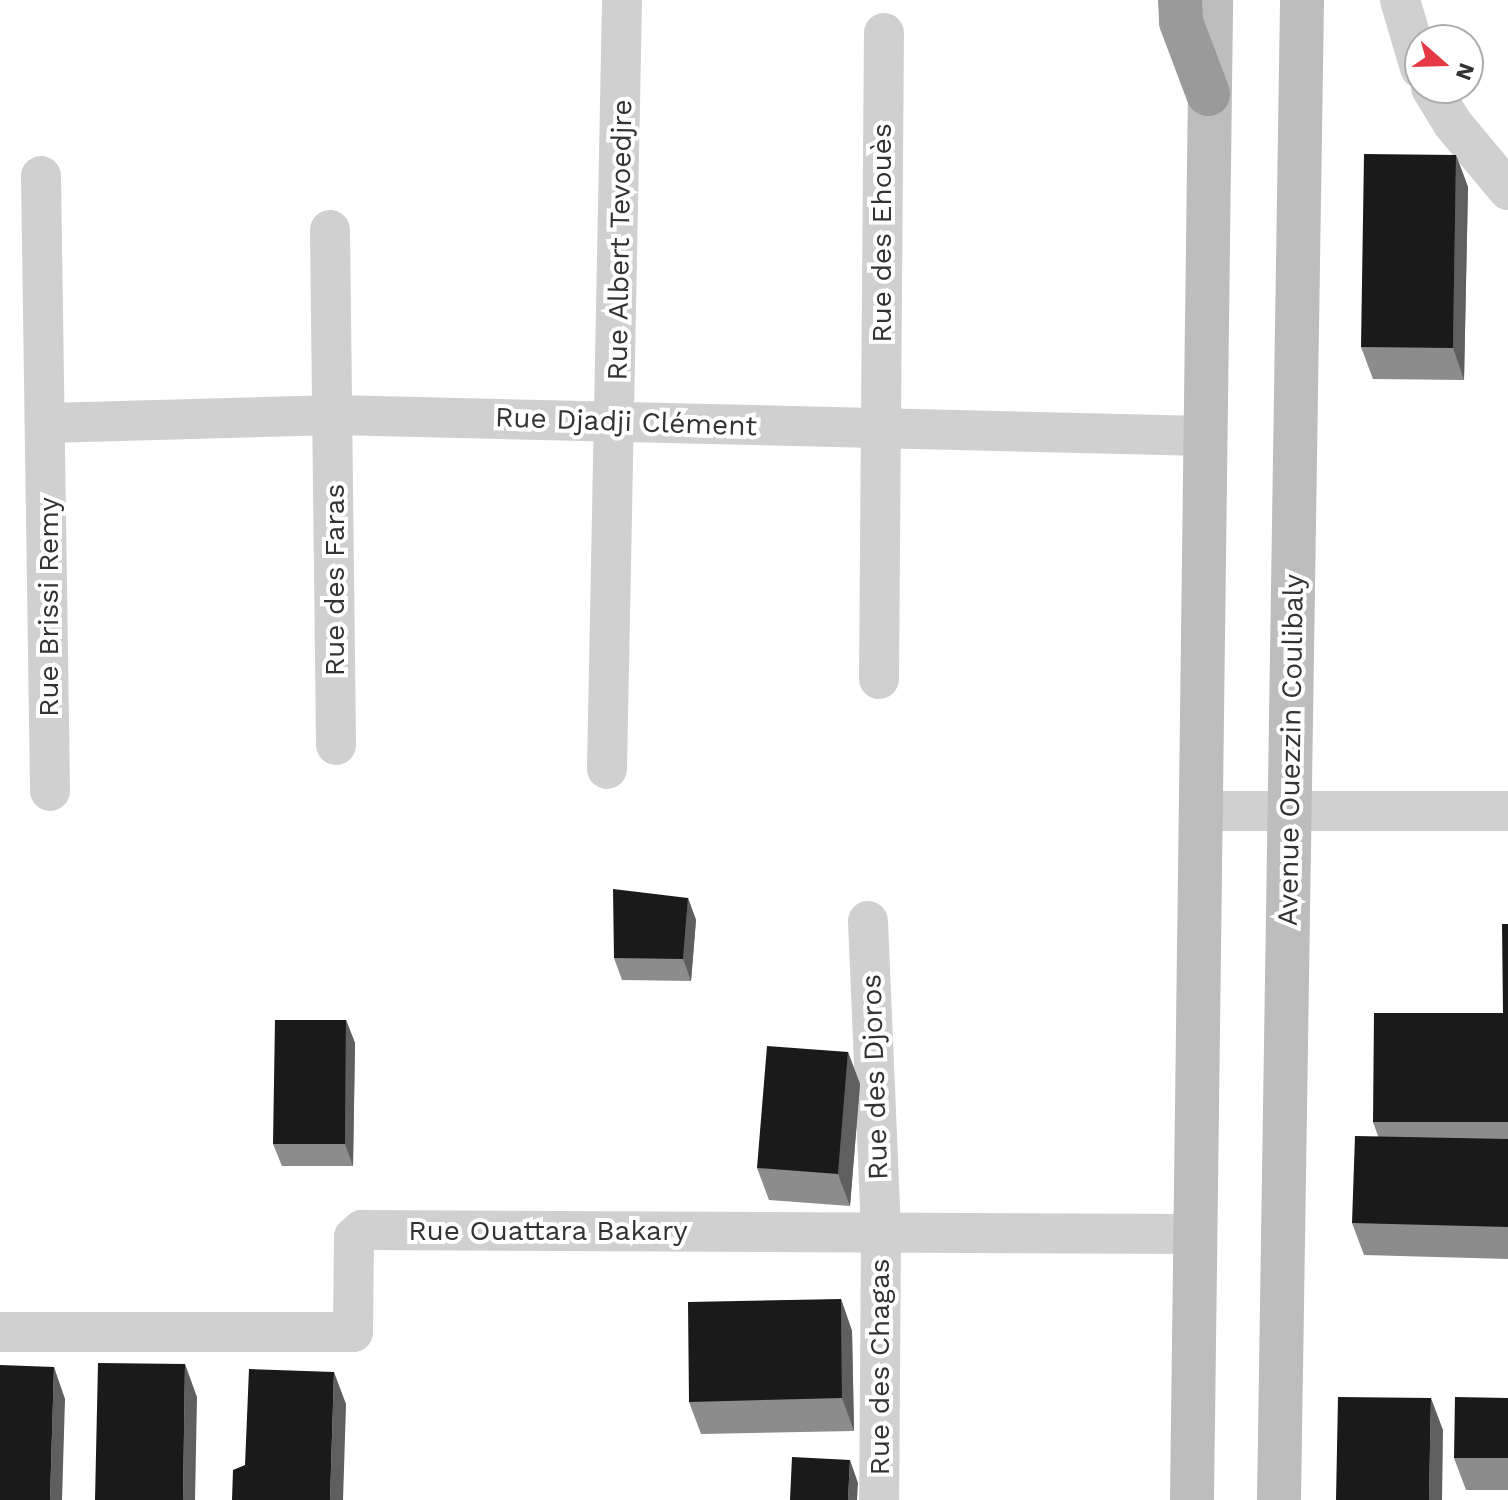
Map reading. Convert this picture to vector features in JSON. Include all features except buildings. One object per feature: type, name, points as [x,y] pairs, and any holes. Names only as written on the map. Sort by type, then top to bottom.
[{"type":"highway","points":[[1180,0],[1181,22],[1208,94]]},
{"type":"street","name":"Rue Albert Tevoedjre","points":[[607,769],[617,419],[622,0]]},
{"type":"street","points":[[1192,1500],[1211,0]]},
{"type":"street","name":"Avenue Ouezzin Coulibaly","points":[[1279,1500],[1302,0]]},
{"type":"street","points":[[1400,0],[1407,24]]},
{"type":"street","name":"Rue des Ehouès","points":[[879,679],[884,33]]},
{"type":"street","points":[[1441,104],[1453,124],[1508,190]]},
{"type":"street","name":"Rue Brissi Remy","points":[[41,176],[48,423],[50,791]]},
{"type":"street","name":"Rue des Faras","points":[[330,230],[335,415],[336,745]]},
{"type":"street","name":"Rue Djadji Clément","points":[[48,423],[335,415],[617,419],[881,432],[1205,436]]},
{"type":"street","points":[[1200,811],[1508,811]]},
{"type":"street","name":"Rue des Djoros","points":[[868,921],[881,1233]]},
{"type":"street","name":"Rue Ouattara Bakary","points":[[0,1332],[353,1332],[354,1237],[362,1230],[1195,1234]]},
{"type":"street","name":"Rue des Chagas","points":[[879,1500],[881,1233]]}]
